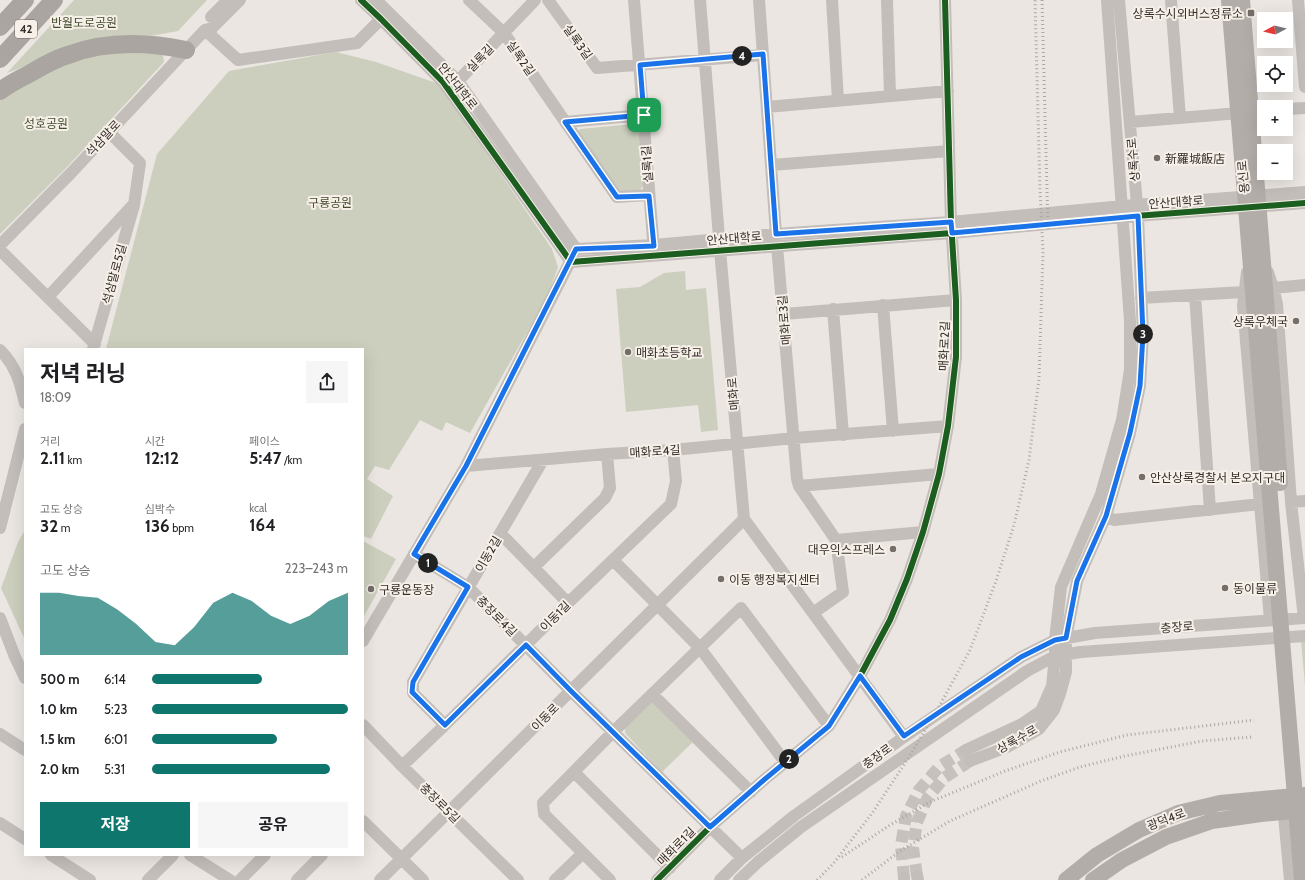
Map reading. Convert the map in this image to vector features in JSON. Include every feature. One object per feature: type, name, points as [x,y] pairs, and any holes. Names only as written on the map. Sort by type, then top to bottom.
[{"type":"highway","name":"42","points":[[0,27],[25,0]]},
{"type":"highway","name":"42","points":[[0,59],[54,0]]},
{"type":"highway","points":[[0,91],[38,68],[68,54],[96,48],[140,44],[164,45],[186,50]]},
{"type":"main road","name":"용신로","points":[[1229,0],[1251,112]]},
{"type":"main road","name":"용신로","points":[[1242,0],[1251,112],[1251,202],[1266,376]]},
{"type":"main road","points":[[1266,376],[1286,568],[1305,796],[1283,805]]},
{"type":"main road","points":[[1266,376],[1275,561],[1302,880]]},
{"type":"main road","name":"광덕4로","points":[[1066,880],[1097,855],[1133,833],[1178,813],[1220,803],[1283,805]]},
{"type":"main road","points":[[1283,805],[1305,810]]},
{"type":"main road","name":"광덕4로","points":[[1093,880],[1122,860],[1173,835],[1212,821],[1261,814],[1283,805]]},
{"type":"street","name":"석삼말로","points":[[0,245],[205,30],[207,22],[228,0]]},
{"type":"street","name":"석삼말로","points":[[205,30],[212,28],[240,0]]},
{"type":"street","name":"안산대학로","points":[[361,0],[382,19],[443,82],[571,262],[654,250],[951,227],[1123,211],[1251,202],[1305,203]]},
{"type":"street","name":"안산대학로","points":[[376,0],[458,81],[576,249],[654,250]]},
{"type":"street","name":"실록2길","points":[[469,0],[504,33],[617,197],[649,196]]},
{"type":"street","name":"실록길","points":[[458,81],[535,0]]},
{"type":"street","name":"실록3길","points":[[548,0],[597,68],[640,65]]},
{"type":"street","name":"실록1길","points":[[634,0],[654,250]]},
{"type":"street","name":"매화로","points":[[700,0],[719,244],[744,519]]},
{"type":"street","name":"매화로3길","points":[[759,0],[797,479],[799,486],[836,540],[842,592],[813,613]]},
{"type":"street","points":[[832,0],[838,100]]},
{"type":"street","points":[[887,0],[890,95]]},
{"type":"street","name":"매화로2길","points":[[860,676],[890,620],[907,579],[923,532],[939,474],[948,426],[956,357],[956,300],[951,227],[945,0]]},
{"type":"street","name":"상록수로","points":[[968,756],[1041,711],[1052,686],[1060,655],[1061,587],[1101,494],[1123,413],[1130,370],[1130,321],[1107,0]]},
{"type":"street","name":"상록수로","points":[[1060,639],[1077,581],[1106,516],[1130,433],[1140,386],[1143,334],[1137,210],[1119,0]]},
{"type":"street","points":[[1171,0],[1180,118]]},
{"type":"street","points":[[1298,0],[1305,87]]},
{"type":"street","points":[[205,30],[238,60],[357,43],[382,19]]},
{"type":"street","points":[[640,65],[763,54]]},
{"type":"street","points":[[767,106],[948,91]]},
{"type":"street","points":[[1293,109],[1305,108]]},
{"type":"street","points":[[1130,122],[1251,112]]},
{"type":"street","points":[[565,122],[644,115]]},
{"type":"street","name":"석삼말로5길","points":[[94,346],[134,205],[140,163],[109,132]]},
{"type":"street","points":[[772,165],[949,151]]},
{"type":"street","name":"안산대학로","points":[[1251,202],[1305,192]]},
{"type":"street","name":"석삼말로5길","points":[[48,297],[134,205]]},
{"type":"street","points":[[364,639],[466,466],[571,262],[576,249]]},
{"type":"street","name":"석삼말로5길","points":[[0,250],[48,297],[94,346]]},
{"type":"street","points":[[1256,252],[1273,288],[1276,304],[1292,502],[1304,618]]},
{"type":"street","points":[[1256,252],[1244,292],[1243,306],[1270,620]]},
{"type":"street","points":[[1273,288],[1305,284]]},
{"type":"street","points":[[1141,298],[1244,292]]},
{"type":"street","points":[[1195,295],[1210,510]]},
{"type":"street","points":[[784,314],[956,300]]},
{"type":"street","points":[[883,305],[893,431]]},
{"type":"street","points":[[833,309],[843,435]]},
{"type":"street","points":[[0,350],[6,356],[19,378],[24,399]]},
{"type":"street","name":"매화로4길","points":[[466,466],[737,445],[794,438],[948,426]]},
{"type":"street","points":[[0,528],[24,433]]},
{"type":"street","name":"이동1길","points":[[402,766],[671,504],[676,481],[674,450]]},
{"type":"street","points":[[534,567],[606,498],[610,488],[607,454]]},
{"type":"street","name":"이동2길","points":[[445,725],[412,692],[413,682],[543,460]]},
{"type":"street","points":[[799,486],[939,474]]},
{"type":"street","points":[[1292,502],[1305,501]]},
{"type":"street","points":[[1106,516],[1114,520],[1260,504]]},
{"type":"street","points":[[744,519],[904,736]]},
{"type":"street","name":"이동로","points":[[380,880],[744,519]]},
{"type":"street","points":[[836,540],[923,532]]},
{"type":"street","points":[[500,533],[568,603]]},
{"type":"street","name":"충장로4길","points":[[414,554],[468,587],[571,691],[742,858]]},
{"type":"street","points":[[613,560],[700,648],[785,762]]},
{"type":"street","points":[[610,880],[544,814],[543,802],[741,608],[829,726]]},
{"type":"street","points":[[0,618],[24,676]]},
{"type":"street","name":"충장로","points":[[720,880],[742,858],[794,816],[904,736],[1021,657],[1060,639],[1095,633],[1304,618]]},
{"type":"street","name":"충장로","points":[[739,880],[758,862],[801,827],[1027,671],[1060,655],[1305,636]]},
{"type":"street","name":"매화로1길","points":[[657,880],[710,827],[829,726],[860,676]]},
{"type":"street","points":[[652,694],[750,792]]},
{"type":"street","name":"충장로5길","points":[[364,726],[402,766],[518,880]]},
{"type":"street","points":[[0,734],[24,749]]},
{"type":"street","name":"매화로1길","points":[[574,772],[670,868]]},
{"type":"street","points":[[1283,805],[1290,880]]},
{"type":"street","points":[[364,822],[423,880]]},
{"type":"street","points":[[0,823],[24,838]]},
{"type":"street","points":[[555,880],[582,852]]},
{"type":"street","points":[[53,856],[90,880]]},
{"type":"street","points":[[148,880],[172,856]]},
{"type":"street","points":[[192,856],[230,880]]},
{"type":"street","points":[[240,880],[264,856]]},
{"type":"street","points":[[298,880],[321,856]]},
{"type":"green space","name":"반월도로공원","points":[[74,0],[207,0],[178,31],[82,45],[7,73]]},
{"type":"green space","name":"성호공원","points":[[162,49],[164,62],[67,167],[0,234],[0,100],[42,70],[98,50]]},
{"type":"green space","name":"구룡공원","points":[[336,52],[376,62],[439,84],[552,249],[558,267],[548,295],[470,433],[446,422],[442,431],[420,420],[389,470],[375,466],[367,479],[393,496],[371,539],[364,536],[364,348],[106,348],[157,154],[229,71]]},
{"type":"green space","points":[[633,124],[638,129],[643,186],[638,192],[621,193],[578,132],[580,129]]},
{"type":"green space","points":[[685,271],[686,290],[706,288],[718,430],[701,432],[698,405],[626,412],[616,289],[640,287],[664,273]]},
{"type":"green space","points":[[24,532],[24,638],[1,588],[18,542]]},
{"type":"green space","name":"구룡운동장","points":[[364,542],[396,559],[364,616]]},
{"type":"green space","points":[[1301,640],[1305,640],[1305,685]]},
{"type":"green space","points":[[653,701],[695,740],[662,772],[625,733],[625,728]]},
{"type":"tunnel","points":[[904,878],[901,845],[906,816],[919,790],[939,767],[966,750]]},
{"type":"tunnel","points":[[917,876],[913,848],[917,822],[928,797],[944,778],[970,761]]},
{"type":"railway","points":[[817,880],[833,864],[873,812],[909,757],[940,705],[970,650],[996,581],[1014,525],[1029,460],[1039,379],[1043,252],[1035,0]]},
{"type":"railway","points":[[1042,0],[1048,229]]},
{"type":"railway","points":[[842,857],[890,825],[930,802],[1005,771],[1060,752],[1127,735],[1254,720]]},
{"type":"railway","points":[[862,880],[900,851],[950,821],[1041,781],[1080,767],[1125,756],[1202,741],[1252,737]]},
{"type":"cycle path","points":[[361,0],[443,82],[571,262],[952,233],[1123,217],[1305,203]]},
{"type":"cycle path","points":[[657,880],[710,827],[829,726],[860,676],[890,620],[907,579],[923,532],[939,474],[948,426],[956,357],[956,300],[951,222],[945,0]]},
{"type":"place","name":"상록수시외버스정류소","points":[[1251,13]]},
{"type":"place","name":"新羅城飯店","points":[[1157,158]]},
{"type":"place","name":"상록우체국","points":[[1296,321]]},
{"type":"place","name":"매화초등학교","points":[[628,352]]},
{"type":"place","name":"안산상록경찰서 본오지구대","points":[[1142,477]]},
{"type":"place","name":"대우익스프레스","points":[[893,549]]},
{"type":"place","name":"이동 행정복지센터","points":[[721,579]]},
{"type":"place","name":"동이물류","points":[[1225,588]]},
{"type":"place","name":"구룡운동장","points":[[371,589]]},
{"type":"route","points":[[763,54],[776,234],[951,222],[952,233],[1138,216],[1143,334],[1140,386],[1130,433],[1106,516],[1077,581],[1066,638],[1055,640],[1021,657],[904,736],[860,676],[829,726],[710,827],[526,645],[445,725],[412,692],[413,682],[468,587],[414,554],[466,466],[571,262],[576,249],[654,246],[649,196],[617,197],[565,122],[644,115],[640,65],[763,54]]}]
